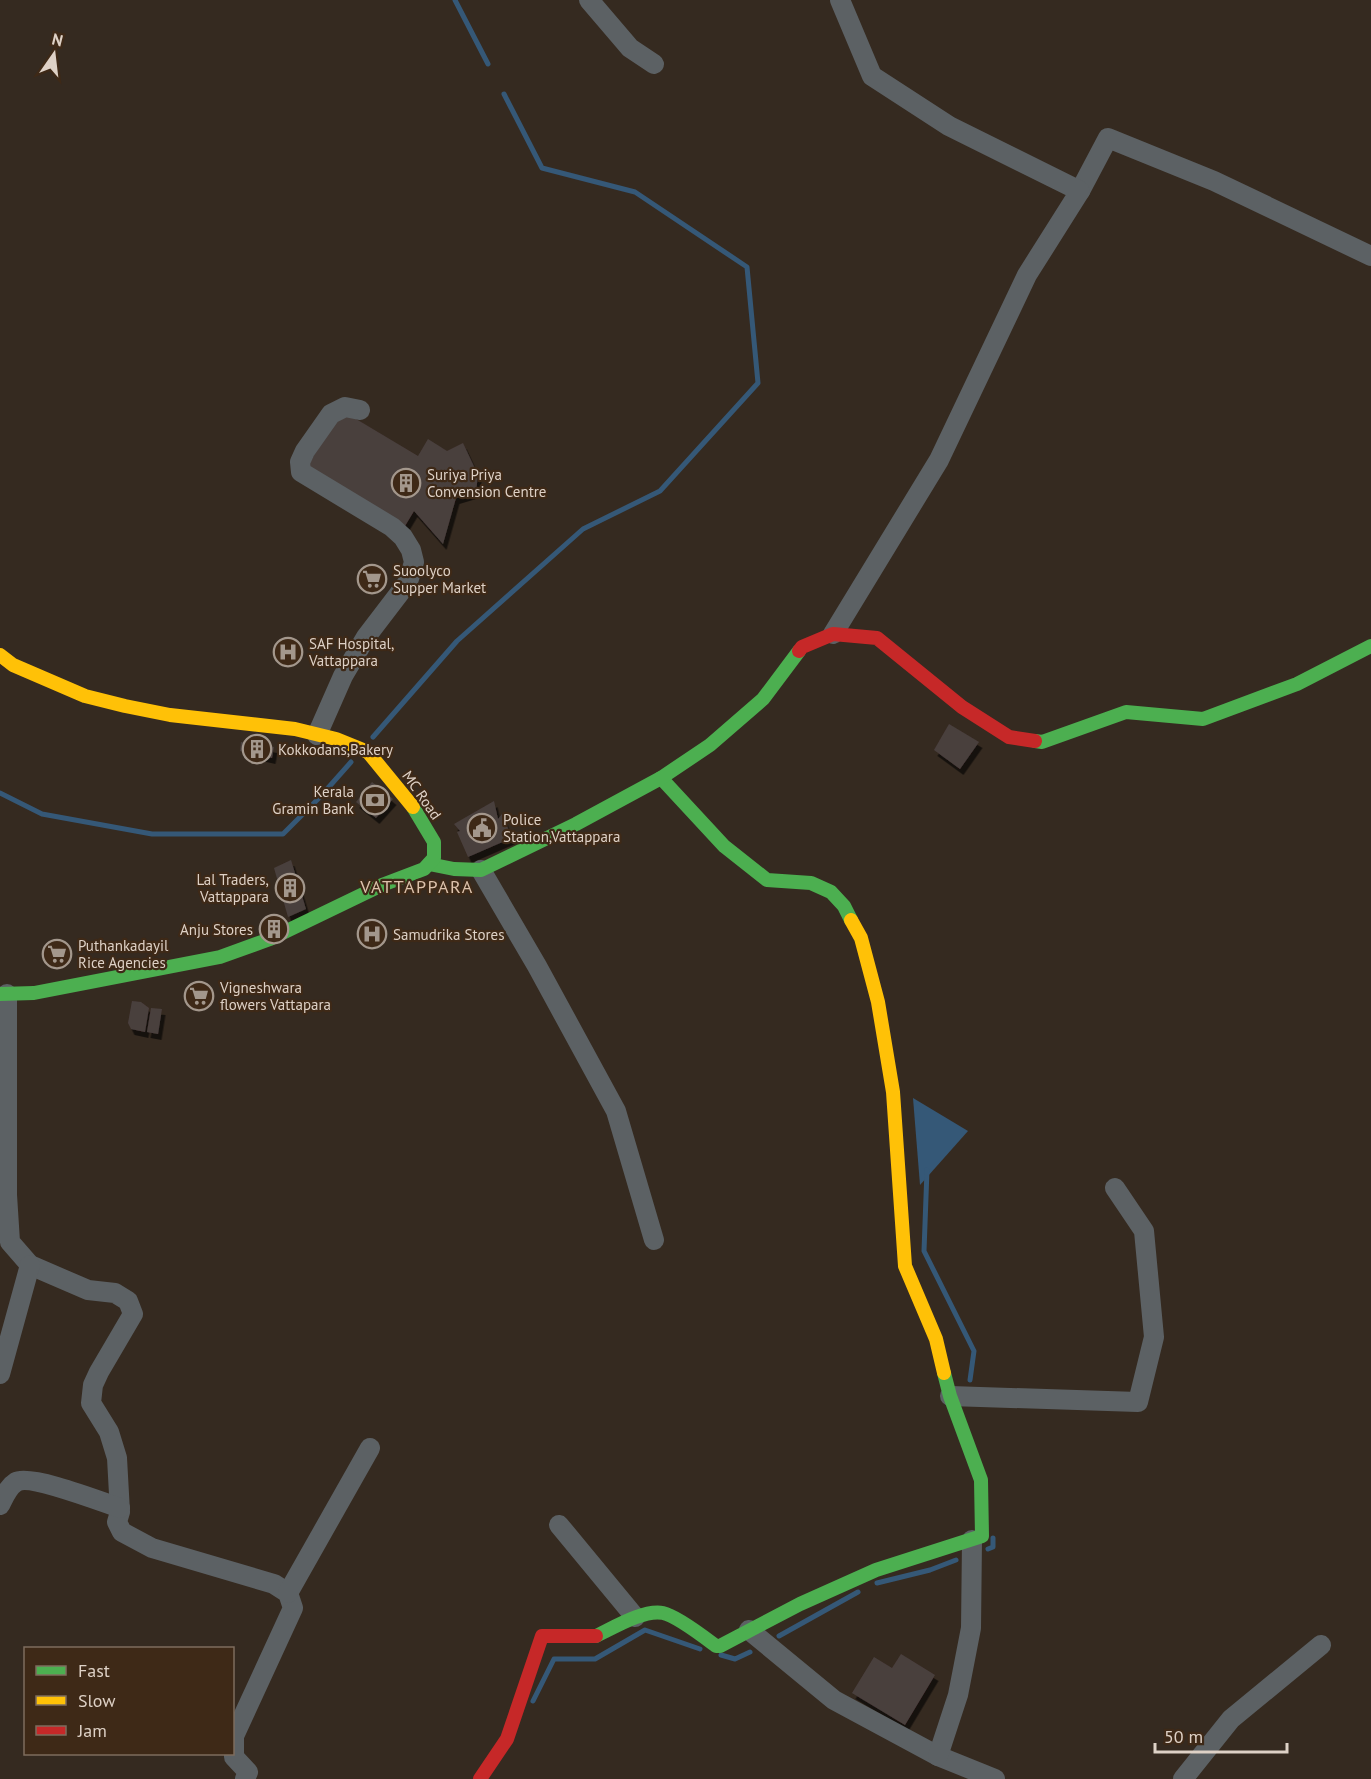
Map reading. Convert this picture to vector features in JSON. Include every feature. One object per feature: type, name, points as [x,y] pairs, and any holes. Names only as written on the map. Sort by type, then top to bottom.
[{"type":"main road","points":[[3,994],[34,993],[220,957],[270,939],[382,885],[424,869],[429,864],[454,869],[481,870],[576,824],[661,778],[710,745],[764,699],[802,647],[833,634],[877,638],[962,708],[1009,737],[1042,742],[1126,712],[1203,719],[1297,684],[1371,646]]},
{"type":"main road","name":"MC Road","points":[[0,655],[14,665],[85,696],[170,715],[295,729],[336,739],[368,752],[416,810],[434,842],[434,858],[429,864]]},
{"type":"main road","points":[[480,1779],[507,1739],[542,1636],[596,1636],[643,1614],[663,1613],[681,1622],[716,1646],[720,1646],[800,1604],[876,1570],[982,1536],[981,1480],[950,1396],[936,1339],[905,1266],[893,1092],[878,1002],[861,938],[844,906],[831,892],[811,883],[766,880],[724,846],[661,778]]},
{"type":"street","points":[[589,0],[630,48],[654,63]]},
{"type":"street","points":[[840,0],[872,76],[949,126],[1080,190]]},
{"type":"street","points":[[833,634],[939,460],[1027,275],[1080,190],[1108,138],[1214,181],[1371,256]]},
{"type":"street","points":[[317,735],[344,676],[366,637],[408,582],[414,562],[411,550],[403,537],[392,527],[301,472],[300,462],[305,451],[331,414],[345,407],[360,410]]},
{"type":"street","points":[[481,870],[537,966],[616,1111],[654,1240]]},
{"type":"street","points":[[3,994],[10,1242],[30,1265],[88,1290],[115,1293],[128,1301],[133,1314],[99,1372],[93,1385],[91,1403],[109,1432],[117,1458],[120,1508],[117,1522],[122,1532],[152,1548],[274,1584],[288,1593],[293,1608],[234,1736],[234,1757],[248,1772],[245,1779]]},
{"type":"street","points":[[950,1396],[1138,1402],[1154,1337],[1144,1230],[1115,1188]]},
{"type":"street","points":[[0,1374],[30,1265]]},
{"type":"street","points":[[288,1593],[370,1448]]},
{"type":"street","points":[[0,1505],[10,1487],[18,1480],[25,1480],[56,1486],[120,1508]]},
{"type":"street","points":[[559,1525],[635,1617]]},
{"type":"street","points":[[938,1756],[958,1695],[971,1628],[972,1540]]},
{"type":"street","points":[[749,1630],[834,1700],[938,1756],[995,1779]]},
{"type":"street","points":[[1183,1779],[1231,1719],[1321,1645]]},
{"type":"water","points":[[913,1098],[968,1131],[920,1185]]},
{"type":"building","name":"Suriya Priya Convension Centre","points":[[341,410],[418,456],[428,439],[447,451],[463,443],[478,475],[476,492],[456,498],[443,544],[414,511],[405,526],[307,467]]},
{"type":"building","points":[[949,724],[979,742],[960,769],[934,750]]},
{"type":"building","name":"Kokkodans,Bakery","points":[[241,742],[274,747],[272,758],[240,751]]},
{"type":"building","name":"Kerala Gramin Bank","points":[[372,782],[393,799],[376,818],[356,802]]},
{"type":"building","name":"Police Station,Vattappara","points":[[494,801],[498,819],[502,814],[512,838],[468,857],[457,832],[460,831],[454,824]]},
{"type":"building","name":"Lal Traders, Vattappara","points":[[291,860],[306,909],[288,917],[274,868]]},
{"type":"building","points":[[132,1001],[141,1002],[149,1008],[145,1032],[131,1029],[128,1023]]},
{"type":"building","points":[[151,1008],[162,1009],[158,1034],[147,1032]]},
{"type":"building","points":[[901,1654],[935,1675],[905,1725],[852,1693],[874,1657],[892,1668]]},
{"type":"waterway","points":[[455,0],[488,64]]},
{"type":"waterway","points":[[373,737],[457,641],[583,529],[660,491],[758,383],[747,267],[635,192],[542,168],[504,94]]},
{"type":"waterway","points":[[0,793],[42,814],[152,834],[283,834],[351,762]]},
{"type":"waterway","points":[[927,1170],[924,1251],[974,1351],[970,1380]]},
{"type":"waterway","points":[[988,1549],[993,1547],[993,1538]]},
{"type":"waterway","points":[[877,1583],[930,1570],[956,1560]]},
{"type":"waterway","points":[[779,1636],[858,1592]]},
{"type":"waterway","points":[[533,1701],[554,1659],[595,1659],[645,1630],[700,1649]]},
{"type":"waterway","points":[[721,1655],[735,1659],[750,1652]]},
{"type":"traffic: fast","points":[[1035,741],[1042,742],[1126,712],[1203,719],[1297,684],[1371,646]]},
{"type":"traffic: fast","points":[[429,864],[454,869],[481,870],[576,824],[661,778],[710,745],[763,699],[799,651]]},
{"type":"traffic: fast","points":[[661,778],[724,846],[767,880],[811,883],[831,892],[844,906],[851,920]]},
{"type":"traffic: fast","points":[[0,994],[34,993],[220,957],[270,939],[382,885],[424,869],[434,858],[434,842],[413,807]]},
{"type":"traffic: fast","points":[[596,1636],[638,1616],[663,1613],[683,1622],[716,1646],[720,1646],[800,1604],[876,1570],[982,1536],[981,1480],[950,1396],[944,1373]]},
{"type":"traffic: slow","points":[[0,655],[13,665],[85,696],[170,715],[295,729],[336,739],[368,752],[413,807]]},
{"type":"traffic: slow","points":[[851,920],[861,938],[878,1002],[893,1092],[905,1266],[936,1339],[944,1373]]},
{"type":"traffic: jam","points":[[799,651],[802,647],[833,634],[877,638],[962,707],[1009,737],[1035,741]]},
{"type":"traffic: jam","points":[[480,1779],[507,1739],[542,1636],[596,1636]]},
{"type":"place","name":"Suriya Priya Convension Centre","points":[[406,483]]},
{"type":"place","name":"Suoolyco Supper Market","points":[[372,579]]},
{"type":"place","name":"SAF Hospital, Vattappara","points":[[288,652]]},
{"type":"place","name":"Kokkodans,Bakery","points":[[257,749]]},
{"type":"place","name":"Kerala Gramin Bank","points":[[375,800]]},
{"type":"place","name":"Police Station,Vattappara","points":[[482,828]]},
{"type":"place","name":"Lal Traders, Vattappara","points":[[290,888]]},
{"type":"place","name":"Anju Stores","points":[[274,929]]},
{"type":"place","name":"Samudrika Stores","points":[[372,934]]},
{"type":"place","name":"Puthankadayil Rice Agencies","points":[[57,954]]},
{"type":"place","name":"Vigneshwara flowers Vattapara","points":[[199,996]]},
{"type":"district","name":"VATTAPPARA","points":[[417,886]]}]
